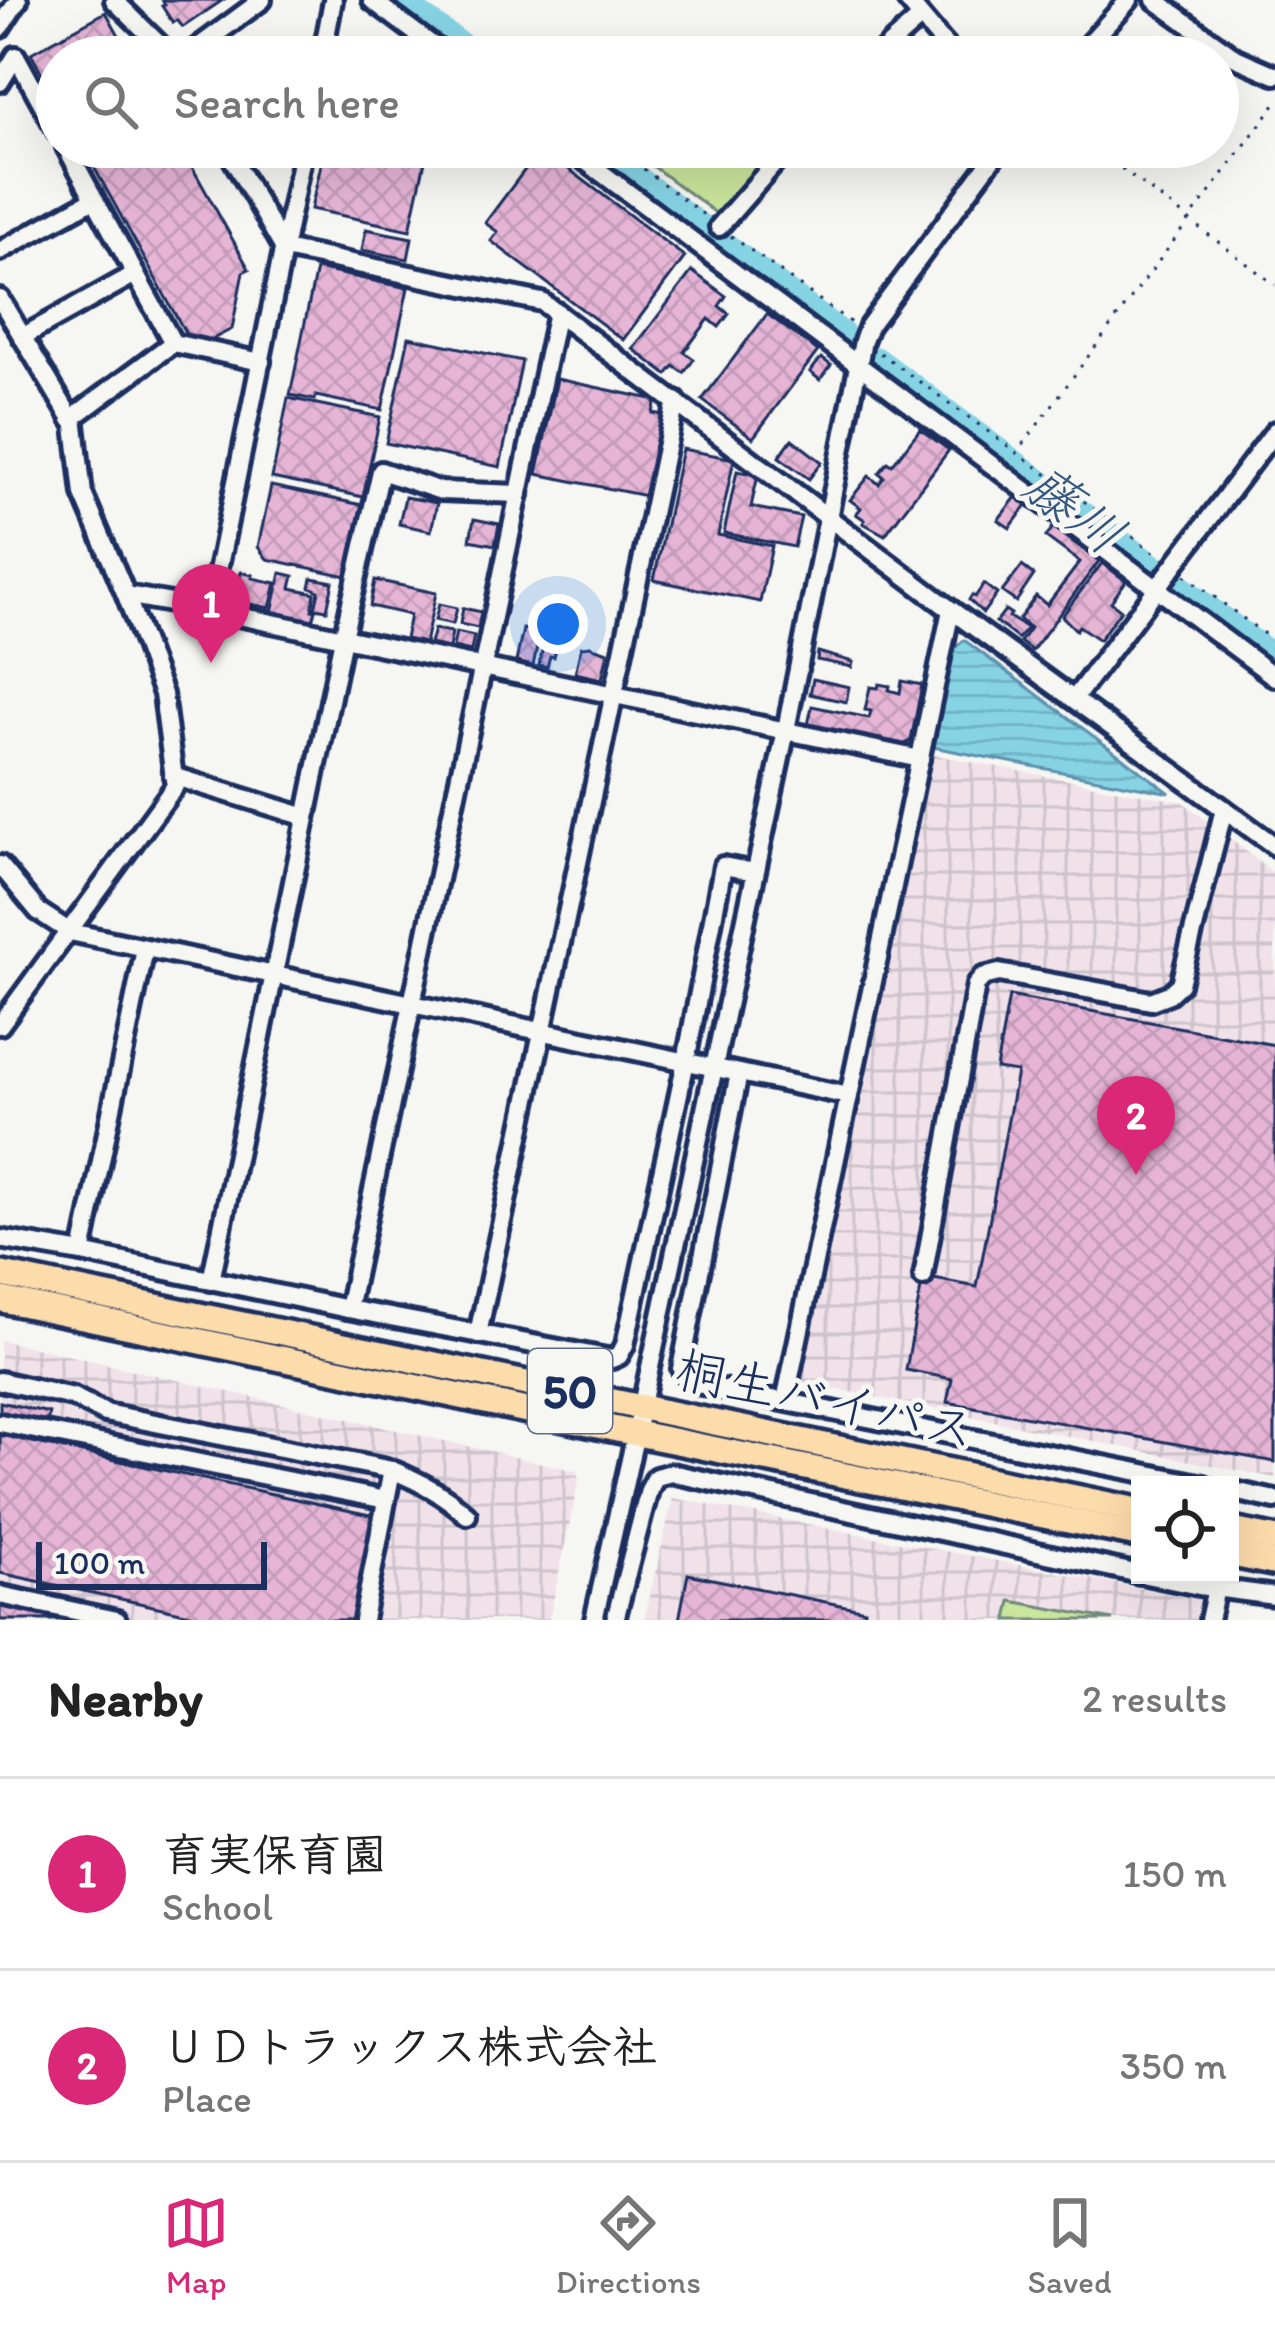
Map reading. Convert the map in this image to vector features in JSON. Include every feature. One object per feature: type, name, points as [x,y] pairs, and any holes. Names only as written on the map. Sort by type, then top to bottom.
[{"type":"highway","name":"桐生バイパス","points":[[0,1274],[1131,1509]]},
{"type":"highway","name":"桐生バイパス","points":[[0,1299],[1131,1533]]},
{"type":"highway","points":[[1239,1532],[1275,1539]]},
{"type":"highway","points":[[1239,1556],[1275,1563]]},
{"type":"street","points":[[0,28],[18,0]]},
{"type":"street","points":[[114,0],[151,36]]},
{"type":"street","points":[[213,36],[262,0]]},
{"type":"street","points":[[326,36],[333,0]]},
{"type":"street","points":[[372,0],[420,36]]},
{"type":"street","points":[[907,0],[936,36]]},
{"type":"street","points":[[1097,36],[1130,0]]},
{"type":"street","points":[[1155,0],[1205,36]]},
{"type":"street","points":[[899,36],[920,18]]},
{"type":"street","points":[[0,82],[16,56],[36,93]]},
{"type":"street","points":[[1239,59],[1275,75]]},
{"type":"street","points":[[76,168],[173,344]]},
{"type":"street","points":[[238,168],[284,249],[542,302],[1275,846]]},
{"type":"street","points":[[209,610],[300,168]]},
{"type":"street","points":[[595,168],[1275,677]]},
{"type":"street","points":[[719,227],[771,168]]},
{"type":"street","points":[[594,1620],[786,730],[856,366],[864,337],[986,168]]},
{"type":"street","points":[[0,251],[94,200]]},
{"type":"street","points":[[22,337],[135,274]]},
{"type":"street","points":[[0,299],[75,425],[83,494],[163,694],[175,786],[0,1025]]},
{"type":"street","points":[[348,1310],[557,312]]},
{"type":"street","points":[[71,418],[173,344],[260,362]]},
{"type":"street","points":[[478,1334],[676,401]]},
{"type":"street","points":[[1074,699],[1275,431]]},
{"type":"street","points":[[211,1280],[381,471],[441,491],[519,494]]},
{"type":"street","points":[[126,596],[920,759]]},
{"type":"street","points":[[785,1401],[951,610]]},
{"type":"street","points":[[173,776],[305,817]]},
{"type":"street","points":[[923,1277],[976,985],[983,976],[999,973],[1151,1001],[1169,994],[1180,984],[1224,808]]},
{"type":"street","points":[[0,865],[38,911],[70,932],[849,1096]]},
{"type":"street","points":[[0,1240],[604,1358],[619,1356],[686,1061],[723,866],[755,872]]},
{"type":"street","points":[[82,1253],[145,950]]},
{"type":"street","points":[[739,1073],[681,1369],[692,1383],[1159,1476]]},
{"type":"street","points":[[0,1381],[73,1396],[105,1413],[392,1470],[430,1486],[467,1515]]},
{"type":"street","points":[[0,1423],[386,1500]]},
{"type":"street","points":[[363,1620],[392,1470]]},
{"type":"street","points":[[615,1620],[650,1490],[656,1478],[671,1473],[1131,1571]]},
{"type":"street","points":[[1239,1492],[1275,1500]]},
{"type":"street","points":[[1195,1584],[1275,1596]]},
{"type":"street","points":[[1209,1620],[1216,1588]]},
{"type":"street","points":[[0,1595],[117,1620]]},
{"type":"path","points":[[1239,154],[1275,104]]},
{"type":"path","points":[[642,168],[1016,454],[1275,643]]},
{"type":"path","points":[[1121,168],[1275,285]]},
{"type":"path","points":[[1016,454],[1229,168]]},
{"type":"shaded area","points":[[930,754],[1183,802],[1275,874],[1275,1478],[796,1381]]},
{"type":"shaded area","points":[[0,1340],[577,1471],[549,1620],[0,1620]]},
{"type":"shaded area","points":[[673,1498],[1199,1600],[1195,1620],[644,1620]]},
{"type":"green space","points":[[655,168],[765,168],[721,217]]},
{"type":"green space","points":[[1011,1601],[1113,1620],[1007,1620]]},
{"type":"water","points":[[964,640],[1170,793],[933,747],[955,648]]},
{"type":"building","points":[[162,0],[223,0],[183,27],[177,20],[173,23]]},
{"type":"building","points":[[106,12],[119,36],[62,36]]},
{"type":"building","points":[[95,168],[193,168],[249,269],[243,272],[232,329],[207,342],[187,336]]},
{"type":"building","points":[[320,168],[423,168],[410,230],[311,209]]},
{"type":"building","points":[[526,168],[567,168],[685,257],[623,340],[491,241],[498,232],[485,223]]},
{"type":"building","points":[[366,229],[412,238],[408,259],[362,250]]},
{"type":"building","points":[[316,269],[408,288],[382,410],[290,395]]},
{"type":"building","points":[[692,271],[726,296],[719,306],[729,314],[719,327],[709,319],[684,352],[694,359],[684,373],[674,366],[667,375],[633,349]]},
{"type":"building","points":[[767,314],[818,351],[753,438],[702,400]]},
{"type":"building","points":[[409,337],[522,361],[500,467],[386,443]]},
{"type":"building","points":[[821,358],[831,365],[820,380],[810,372]]},
{"type":"building","points":[[557,379],[656,400],[653,413],[663,415],[646,496],[537,474]]},
{"type":"building","points":[[288,398],[380,417],[363,497],[272,478]]},
{"type":"building","points":[[920,429],[949,450],[885,535],[863,523],[856,514],[861,508],[850,500],[869,476],[879,484],[884,477],[879,473],[888,462],[892,465]]},
{"type":"building","points":[[792,439],[822,462],[809,479],[779,457]]},
{"type":"building","points":[[682,449],[734,459],[718,535],[772,546],[760,602],[654,580]]},
{"type":"building","points":[[737,471],[758,475],[751,507],[801,517],[794,547],[724,533]]},
{"type":"building","points":[[271,486],[362,505],[347,576],[267,559],[258,547]]},
{"type":"building","points":[[405,497],[437,503],[431,531],[399,524]]},
{"type":"building","points":[[1016,497],[1027,505],[1010,528],[998,520]]},
{"type":"building","points":[[474,519],[499,524],[495,545],[470,540]]},
{"type":"building","points":[[1053,527],[1099,561],[1032,651],[1020,642],[1030,628],[1019,619],[1036,596],[1047,605],[1080,562],[1046,537]]},
{"type":"building","points":[[1102,563],[1126,581],[1111,602],[1121,610],[1099,640],[1079,626],[1076,630],[1062,616]]},
{"type":"building","points":[[1022,566],[1034,575],[1016,602],[1002,592]]},
{"type":"building","points":[[241,572],[276,583],[270,608],[235,601]]},
{"type":"building","points":[[281,573],[294,576],[291,588],[315,593],[313,621],[272,612]]},
{"type":"building","points":[[312,578],[333,582],[327,610],[315,608],[319,591],[310,587]]},
{"type":"building","points":[[375,580],[436,593],[425,643],[405,639],[410,615],[370,606]]},
{"type":"building","points":[[984,584],[997,594],[983,613],[969,600]]},
{"type":"building","points":[[439,604],[457,608],[453,624],[435,620]]},
{"type":"building","points":[[463,608],[481,612],[478,628],[460,624]]},
{"type":"building","points":[[1005,610],[1027,628],[1018,639],[996,622]]},
{"type":"building","points":[[434,629],[452,632],[449,648],[430,644]]},
{"type":"building","points":[[523,629],[540,633],[533,666],[516,662]]},
{"type":"building","points":[[456,632],[474,636],[471,651],[453,647]]},
{"type":"building","points":[[545,637],[558,640],[547,667],[539,665]]},
{"type":"building","points":[[581,647],[608,652],[602,679],[575,673]]},
{"type":"building","points":[[818,652],[853,662],[852,667],[817,660]]},
{"type":"building","points":[[813,679],[849,687],[846,702],[810,694]]},
{"type":"building","points":[[902,681],[922,685],[911,740],[904,745],[808,725],[812,706],[869,718],[871,711],[865,710],[870,687],[890,686],[889,690],[900,693]]},
{"type":"building","points":[[1009,996],[1275,1045],[1275,1462],[947,1402],[952,1379],[906,1370],[923,1277],[977,1287],[1017,1072],[996,1069]]},
{"type":"building","points":[[0,1402],[49,1413],[46,1427],[0,1417]]},
{"type":"building","points":[[0,1435],[379,1517],[357,1620],[218,1620],[0,1573]]},
{"type":"building","points":[[688,1574],[865,1610],[863,1620],[679,1620]]},
{"type":"building","points":[[0,1583],[82,1600],[78,1620],[0,1620]]},
{"type":"waterway","name":"藤川","points":[[397,0],[447,36]]},
{"type":"waterway","name":"藤川","points":[[623,168],[842,335]]},
{"type":"waterway","name":"藤川","points":[[876,360],[1275,659]]},
{"type":"place","name":"育実保育園","points":[[211,663]]},
{"type":"place","name":"ＵＤトラックス株式会社","points":[[1136,1175]]}]
